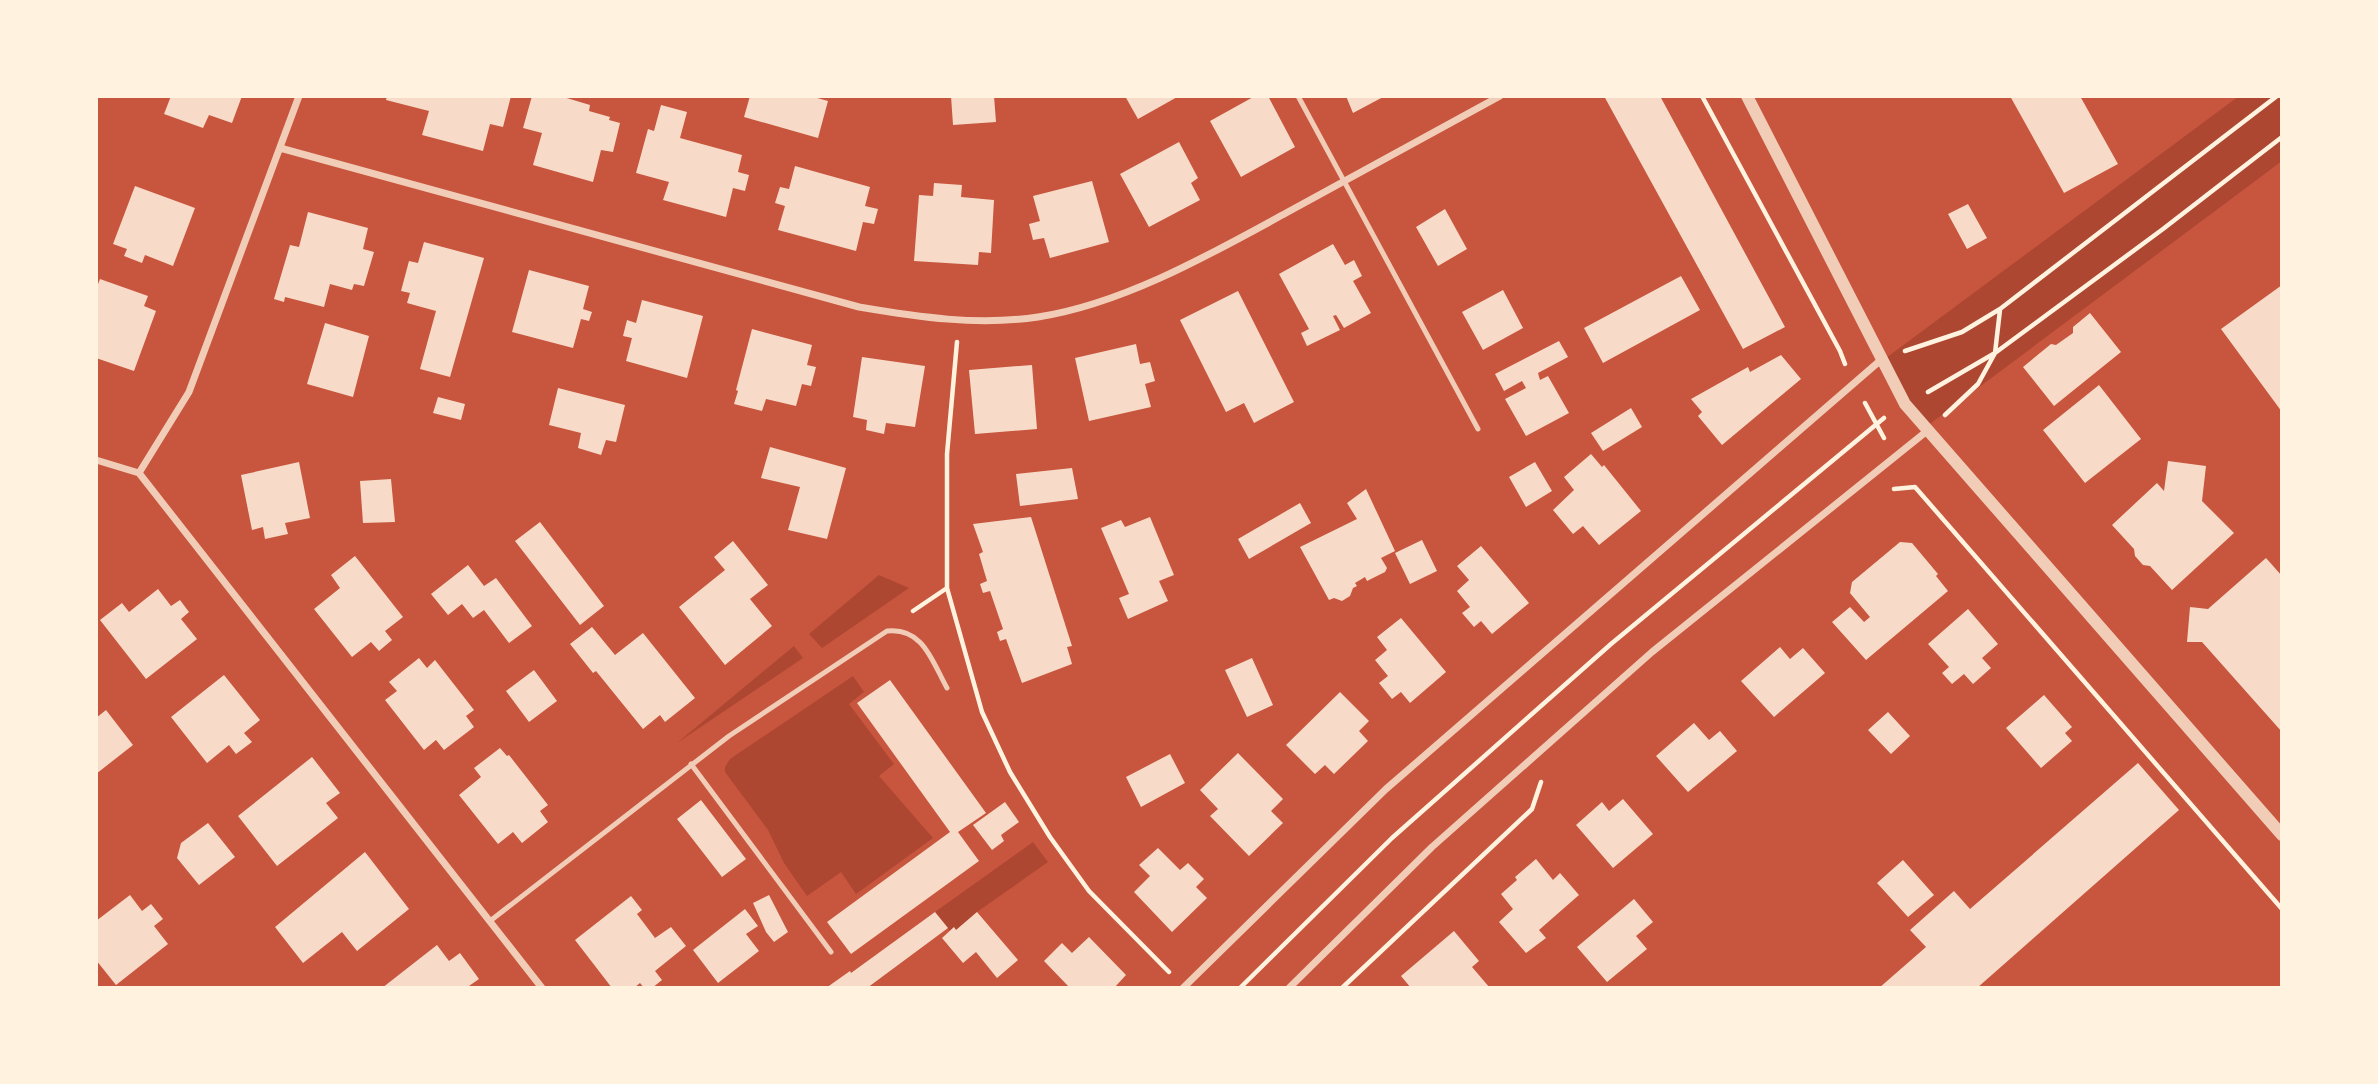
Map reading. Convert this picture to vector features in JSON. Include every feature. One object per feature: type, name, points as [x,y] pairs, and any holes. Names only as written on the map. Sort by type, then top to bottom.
[{"type":"street","points":[[139,473],[189,392],[299,96]]},
{"type":"street","points":[[281,148],[859,307],[934,319],[987,322],[1039,317],[1082,307],[1191,265],[1500,96]]},
{"type":"street","points":[[1747,96],[1905,404],[2282,835]]},
{"type":"street","points":[[1184,987],[1385,789],[1883,358]]},
{"type":"street","points":[[1289,988],[1432,847],[1652,652],[1927,431]]},
{"type":"street","points":[[96,460],[139,473],[542,988]]},
{"type":"lane","points":[[1298,96],[1478,429]]},
{"type":"lane","points":[[490,921],[729,736],[887,631],[908,632],[917,637],[947,688]]},
{"type":"lane","points":[[691,764],[831,952]]},
{"type":"path","points":[[1702,96],[1895,457]]},
{"type":"path","points":[[1883,358],[1962,332],[2000,309],[2277,96]]},
{"type":"path","points":[[1240,988],[1392,838],[1600,654],[1877,423],[1995,352],[2163,229],[2282,137]]},
{"type":"path","points":[[1927,431],[1978,384],[1995,352],[2000,309]]},
{"type":"path","points":[[959,320],[947,454],[947,588],[982,712],[1010,772],[1032,810],[1090,891],[1184,987]]},
{"type":"path","points":[[1891,489],[1915,487],[2282,909]]},
{"type":"path","points":[[1342,988],[1532,809],[1542,779]]},
{"type":"shaded area","points":[[2239,96],[2282,96],[2282,161],[1927,426],[1905,404],[1886,358]]},
{"type":"shaded area","points":[[879,575],[909,588],[822,648],[809,634]]},
{"type":"shaded area","points":[[794,646],[803,658],[677,743]]},
{"type":"shaded area","points":[[853,676],[864,692],[849,704],[894,764],[879,776],[933,838],[856,894],[841,872],[807,896],[784,863],[768,830],[725,772],[725,767],[730,759]]},
{"type":"shaded area","points":[[1033,842],[1048,862],[956,930],[954,927],[950,931],[935,912]]},
{"type":"building","points":[[171,96],[242,96],[232,123],[209,115],[203,128],[164,114]]},
{"type":"building","points":[[387,96],[511,96],[503,127],[490,124],[483,151],[422,135],[429,111],[386,100]]},
{"type":"building","points":[[532,96],[560,96],[590,105],[589,111],[620,123],[613,152],[601,150],[593,182],[533,165],[542,133],[523,128]]},
{"type":"building","points":[[750,96],[810,96],[828,101],[818,138],[744,117]]},
{"type":"building","points":[[951,96],[994,96],[996,122],[953,125]]},
{"type":"building","points":[[1125,96],[1179,96],[1138,119]]},
{"type":"building","points":[[1255,96],[1268,96],[1295,147],[1241,177],[1210,121]]},
{"type":"building","points":[[1346,96],[1385,96],[1353,113]]},
{"type":"building","points":[[1604,96],[1660,96],[1785,327],[1743,349]]},
{"type":"building","points":[[2010,96],[2080,96],[2118,164],[2064,193]]},
{"type":"building","points":[[661,105],[687,112],[680,138],[742,155],[738,172],[749,175],[745,191],[733,188],[726,217],[663,200],[669,182],[636,173],[648,129],[654,131]]},
{"type":"building","points":[[1179,142],[1198,178],[1191,183],[1200,200],[1149,227],[1120,174]]},
{"type":"building","points":[[795,166],[870,187],[865,206],[878,209],[874,224],[863,222],[856,251],[778,230],[785,206],[775,203],[780,187],[789,189]]},
{"type":"building","points":[[1092,181],[1109,242],[1050,258],[1044,238],[1033,240],[1029,224],[1040,221],[1033,196]]},
{"type":"building","points":[[934,183],[962,185],[961,197],[994,200],[991,253],[979,252],[978,265],[914,261],[919,195],[933,196]]},
{"type":"building","points":[[135,186],[195,208],[173,266],[145,255],[142,263],[124,256],[127,249],[113,244]]},
{"type":"building","points":[[1968,204],[1987,238],[1967,249],[1948,214]]},
{"type":"building","points":[[1445,209],[1467,249],[1438,266],[1416,227]]},
{"type":"building","points":[[308,212],[368,228],[363,249],[374,252],[364,286],[354,284],[352,290],[330,284],[324,307],[285,297],[284,302],[274,299],[290,245],[299,247]]},
{"type":"building","points":[[424,242],[484,258],[450,377],[420,369],[436,311],[407,303],[410,293],[401,291],[409,261],[418,263]]},
{"type":"building","points":[[1333,244],[1345,265],[1354,260],[1362,276],[1353,281],[1371,313],[1344,328],[1336,315],[1333,316],[1340,330],[1307,346],[1301,333],[1309,329],[1279,274]]},
{"type":"building","points":[[529,270],[589,286],[583,309],[592,312],[589,321],[581,319],[573,348],[512,332]]},
{"type":"building","points":[[1681,276],[1700,310],[1603,363],[1584,328]]},
{"type":"building","points":[[100,279],[148,296],[144,306],[156,311],[134,371],[96,358],[96,289]]},
{"type":"building","points":[[2282,285],[2282,412],[2221,329]]},
{"type":"building","points":[[1503,290],[1523,328],[1483,350],[1462,312]]},
{"type":"building","points":[[1238,291],[1294,402],[1254,423],[1244,403],[1226,412],[1180,320]]},
{"type":"building","points":[[642,300],[703,316],[687,378],[626,361],[632,338],[623,336],[627,320],[636,323]]},
{"type":"building","points":[[2090,313],[2121,352],[2054,406],[2023,367],[2051,344],[2056,345],[2073,333],[2073,327]]},
{"type":"building","points":[[325,323],[369,336],[353,397],[307,384]]},
{"type":"building","points":[[752,329],[812,345],[807,365],[816,367],[811,386],[802,384],[796,406],[766,399],[762,411],[734,404]]},
{"type":"building","points":[[1559,341],[1568,357],[1538,373],[1540,380],[1548,376],[1569,413],[1526,436],[1505,399],[1526,388],[1522,381],[1504,391],[1495,374]]},
{"type":"building","points":[[1136,344],[1140,364],[1150,362],[1155,381],[1145,384],[1151,407],[1089,421],[1075,358]]},
{"type":"building","points":[[1781,355],[1801,379],[1722,445],[1698,416],[1702,412],[1691,399],[1748,367],[1750,372]]},
{"type":"building","points":[[862,357],[925,366],[915,427],[886,423],[884,434],[866,430],[867,420],[853,417]]},
{"type":"building","points":[[1032,365],[1037,429],[975,434],[969,370]]},
{"type":"building","points":[[2099,385],[2141,439],[2085,483],[2043,430]]},
{"type":"building","points":[[558,388],[625,405],[616,442],[606,440],[601,455],[578,448],[581,433],[549,425]]},
{"type":"building","points":[[438,397],[465,404],[461,420],[433,413]]},
{"type":"building","points":[[1631,408],[1642,427],[1603,451],[1591,433]]},
{"type":"building","points":[[770,447],[846,468],[827,539],[788,530],[800,487],[761,478]]},
{"type":"building","points":[[1591,454],[1602,467],[1604,465],[1641,511],[1599,545],[1583,526],[1573,534],[1553,510],[1574,490],[1564,477]]},
{"type":"building","points":[[2168,461],[2206,466],[2202,501],[2234,533],[2172,590],[2150,566],[2143,565],[2135,556],[2134,549],[2112,525],[2157,483],[2164,491]]},
{"type":"building","points":[[299,462],[310,518],[285,523],[288,534],[265,539],[263,527],[252,530],[241,475]]},
{"type":"building","points":[[1535,462],[1552,491],[1526,507],[1509,477]]},
{"type":"building","points":[[1072,468],[1078,499],[1020,506],[1016,474]]},
{"type":"building","points":[[391,479],[395,522],[363,523],[360,481]]},
{"type":"building","points":[[1366,489],[1395,551],[1381,558],[1387,568],[1385,572],[1367,581],[1365,577],[1355,583],[1357,586],[1353,588],[1350,596],[1342,601],[1334,598],[1329,600],[1300,547],[1357,519],[1347,503]]},
{"type":"building","points":[[1300,503],[1311,523],[1249,559],[1238,539]]},
{"type":"building","points":[[1031,517],[1072,646],[1067,647],[1072,664],[1022,683],[1006,639],[1000,641],[997,632],[1003,629],[990,591],[983,593],[980,584],[987,581],[979,554],[983,552],[973,524]]},
{"type":"building","points":[[1150,517],[1174,575],[1159,581],[1168,601],[1128,619],[1119,598],[1129,594],[1101,528],[1121,520],[1125,527]]},
{"type":"building","points":[[540,522],[604,606],[580,625],[515,541]]},
{"type":"building","points":[[1422,540],[1437,571],[1410,584],[1395,553]]},
{"type":"building","points":[[733,541],[768,585],[750,599],[772,626],[725,665],[679,607],[725,570],[714,557]]},
{"type":"building","points":[[1900,542],[1912,543],[1938,574],[1936,576],[1948,591],[1866,660],[1832,622],[1850,607],[1864,622],[1870,617],[1850,593],[1852,582]]},
{"type":"building","points":[[1481,546],[1529,603],[1492,634],[1481,621],[1474,627],[1462,613],[1470,607],[1457,591],[1469,580],[1457,566]]},
{"type":"building","points":[[355,556],[403,617],[385,631],[392,640],[379,651],[371,642],[352,657],[314,609],[340,588],[331,575]]},
{"type":"building","points":[[2266,558],[2282,576],[2282,732],[2202,642],[2187,642],[2190,607],[2208,609]]},
{"type":"building","points":[[468,565],[484,586],[496,578],[532,626],[509,643],[484,610],[473,618],[462,604],[448,615],[431,594]]},
{"type":"building","points":[[158,589],[171,606],[180,600],[189,612],[181,619],[197,639],[146,679],[100,620],[122,603],[129,612]]},
{"type":"building","points":[[1968,609],[1998,644],[1982,658],[1991,668],[1973,684],[1964,674],[1952,684],[1942,673],[1949,667],[1928,644]]},
{"type":"building","points":[[1401,618],[1446,672],[1410,703],[1401,692],[1392,699],[1379,683],[1388,676],[1375,660],[1387,650],[1377,637]]},
{"type":"building","points":[[592,627],[615,655],[643,633],[695,698],[665,722],[660,715],[643,729],[596,671],[593,673],[570,644]]},
{"type":"building","points":[[1780,647],[1790,659],[1803,648],[1825,673],[1774,717],[1741,681]]},
{"type":"building","points":[[419,658],[427,668],[435,660],[474,710],[466,716],[474,727],[444,750],[436,740],[424,750],[385,700],[397,691],[389,682]]},
{"type":"building","points":[[1252,658],[1273,705],[1247,717],[1225,670]]},
{"type":"building","points":[[534,670],[557,701],[529,722],[506,691]]},
{"type":"building","points":[[224,675],[260,720],[244,733],[252,742],[236,754],[229,745],[207,763],[171,717]]},
{"type":"building","points":[[890,680],[986,813],[958,832],[979,861],[851,954],[827,922],[950,832],[857,703]]},
{"type":"building","points":[[1340,692],[1369,721],[1359,731],[1368,741],[1334,774],[1325,765],[1315,774],[1286,745]]},
{"type":"building","points":[[2044,695],[2072,727],[2065,733],[2072,741],[2041,768],[2006,728]]},
{"type":"building","points":[[106,710],[133,745],[96,774],[96,718]]},
{"type":"building","points":[[1888,712],[1910,736],[1891,754],[1868,730]]},
{"type":"building","points":[[1694,723],[1709,740],[1720,731],[1737,751],[1688,792],[1656,756]]},
{"type":"building","points":[[500,748],[509,755],[548,805],[540,811],[548,822],[522,843],[513,832],[498,844],[459,795],[481,777],[474,768]]},
{"type":"building","points":[[1238,753],[1283,799],[1271,811],[1283,823],[1249,856],[1210,816],[1218,809],[1200,790]]},
{"type":"building","points":[[1170,754],[1185,783],[1141,807],[1126,777]]},
{"type":"building","points":[[312,757],[340,793],[326,803],[338,818],[277,866],[238,816]]},
{"type":"building","points":[[2138,763],[2179,810],[1977,988],[1879,988],[1926,947],[1910,930],[1954,891],[1970,909]]},
{"type":"building","points":[[1623,799],[1653,834],[1613,868],[1576,825],[1602,802],[1609,811]]},
{"type":"building","points":[[701,800],[746,859],[722,877],[677,819]]},
{"type":"building","points":[[1005,802],[1019,822],[1001,835],[1004,841],[992,850],[973,825]]},
{"type":"building","points":[[208,823],[235,857],[199,885],[177,858],[181,843]]},
{"type":"building","points":[[1158,848],[1180,870],[1188,863],[1204,879],[1196,887],[1207,898],[1172,932],[1134,892],[1150,876],[1139,865]]},
{"type":"building","points":[[365,852],[409,909],[357,951],[342,932],[303,963],[275,927]]},
{"type":"building","points":[[1536,859],[1553,880],[1560,873],[1579,895],[1539,930],[1546,938],[1526,953],[1499,922],[1513,909],[1501,894],[1517,880],[1515,877]]},
{"type":"building","points":[[1903,860],[1934,895],[1908,917],[1877,883]]},
{"type":"building","points":[[130,895],[142,911],[151,904],[163,919],[154,926],[168,944],[116,985],[96,960],[96,921]]},
{"type":"building","points":[[769,895],[788,932],[774,942],[766,932],[753,903]]},
{"type":"building","points":[[631,896],[642,910],[637,914],[655,938],[671,927],[686,946],[655,971],[662,980],[652,988],[644,988],[640,983],[634,988],[612,988],[575,940]]},
{"type":"building","points":[[1634,899],[1653,922],[1636,936],[1647,949],[1607,982],[1577,947]]},
{"type":"building","points":[[745,909],[758,926],[746,934],[759,951],[718,983],[693,950]]},
{"type":"building","points":[[935,912],[948,928],[867,988],[826,988],[850,971],[851,973]]},
{"type":"building","points":[[977,912],[1018,960],[997,978],[976,952],[963,963],[942,938]]},
{"type":"building","points":[[1454,931],[1479,961],[1472,967],[1490,988],[1411,988],[1401,976]]},
{"type":"building","points":[[1089,937],[1126,975],[1114,988],[1070,988],[1044,961],[1062,943],[1072,953]]},
{"type":"building","points":[[437,945],[449,961],[460,953],[479,979],[469,986],[471,988],[382,988]]}]
